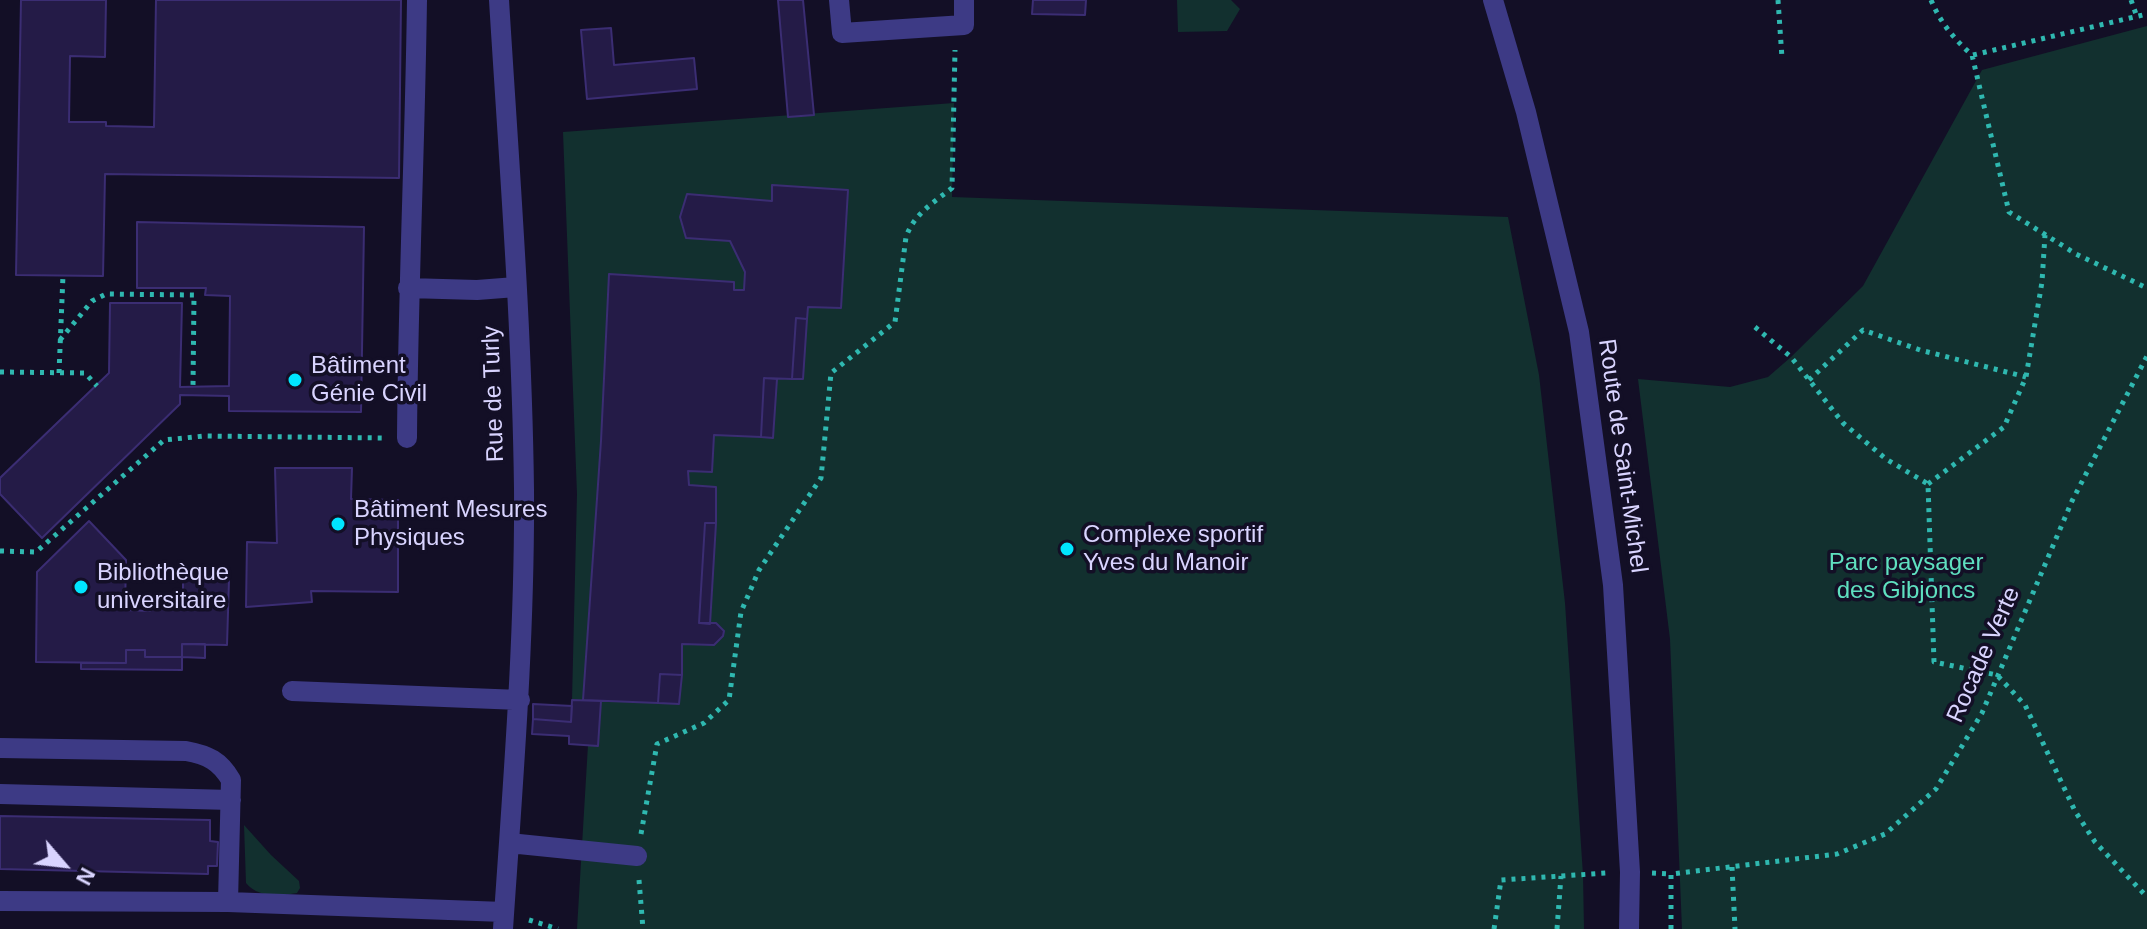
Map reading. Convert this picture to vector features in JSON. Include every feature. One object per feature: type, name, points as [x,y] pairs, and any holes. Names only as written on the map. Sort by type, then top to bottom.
[{"type":"street","points":[[407,438],[408,288],[414,176],[417,0]]},
{"type":"street","name":"Rue de Turly","points":[[499,0],[524,489],[520,700],[504,921]]},
{"type":"street","points":[[839,0],[842,33],[964,25],[964,0]]},
{"type":"street","name":"Route de Saint-Michel","points":[[1493,0],[1526,112],[1579,332],[1613,585],[1630,872],[1629,929]]},
{"type":"street","points":[[408,288],[477,290],[516,287]]},
{"type":"street","points":[[292,691],[520,700]]},
{"type":"street","points":[[0,748],[186,751],[208,755],[223,767],[231,780],[228,902]]},
{"type":"street","points":[[0,794],[231,800]]},
{"type":"street","points":[[509,843],[637,856]]},
{"type":"street","points":[[0,901],[228,902],[504,921]]},
{"type":"path","points":[[1778,0],[1782,58]]},
{"type":"path","points":[[1931,0],[1937,16],[1957,42],[1972,55],[2009,212],[2076,254],[2147,288]]},
{"type":"path","points":[[2131,0],[2137,17]]},
{"type":"path","points":[[1972,55],[2147,14]]},
{"type":"path","points":[[643,929],[637,856],[657,744],[704,723],[729,700],[741,612],[759,570],[821,478],[831,373],[895,322],[910,223],[952,188],[956,25]]},
{"type":"path","points":[[1928,484],[2004,427],[2026,377],[2042,282],[2045,235]]},
{"type":"path","points":[[59,373],[63,275]]},
{"type":"path","points":[[60,340],[92,301],[106,294],[194,295],[193,386]]},
{"type":"path","points":[[1755,327],[1791,357],[1843,423],[1886,459],[1928,484]]},
{"type":"path","points":[[1809,380],[1863,330],[1920,350],[2026,377]]},
{"type":"path","name":"Rocade Verte","points":[[1671,929],[1671,874],[1837,854],[1885,834],[1936,789],[1982,713],[2072,501],[2147,356]]},
{"type":"path","points":[[0,372],[85,373],[97,386]]},
{"type":"path","points":[[0,551],[36,552],[164,440],[204,436],[407,438]]},
{"type":"path","points":[[1928,484],[1934,662],[1997,675],[2025,705],[2057,778],[2095,842],[2147,897]]},
{"type":"path","points":[[1732,867],[1735,929]]},
{"type":"path","points":[[1494,929],[1501,880],[1630,872]]},
{"type":"path","points":[[1557,929],[1561,876]]},
{"type":"green space","points":[[1177,0],[1231,0],[1240,9],[1227,31],[1178,32]]},
{"type":"green space","name":"Parc paysager des Gibjoncs","points":[[2147,26],[2147,929],[1682,929],[1670,639],[1638,379],[1730,387],[1768,377],[1863,286],[1982,70]]},
{"type":"green space","name":"Complexe sportif Yves du Manoir","points":[[954,103],[952,197],[1508,217],[1539,375],[1565,603],[1584,929],[577,929],[588,745],[598,745],[601,702],[572,700],[577,494],[563,132]]},
{"type":"green space","points":[[244,825],[299,881],[297,893],[263,894],[246,883]]},
{"type":"building","points":[[21,0],[106,0],[105,57],[70,56],[69,122],[154,127],[156,0],[401,0],[399,178],[105,174],[103,276],[16,275]]},
{"type":"building","points":[[778,0],[803,0],[814,115],[788,117]]},
{"type":"building","points":[[1033,0],[1086,0],[1085,15],[1032,14]]},
{"type":"building","points":[[611,28],[614,65],[694,58],[697,89],[587,99],[581,30]]},
{"type":"building","points":[[772,185],[848,190],[841,308],[808,307],[807,319],[796,318],[792,379],[764,378],[761,437],[714,435],[712,472],[688,471],[689,485],[716,487],[716,523],[705,523],[699,623],[716,623],[724,631],[723,636],[714,645],[682,644],[682,675],[660,674],[658,703],[583,700],[609,274],[734,282],[734,290],[744,290],[745,272],[730,241],[686,238],[680,217],[687,194],[772,201]]},
{"type":"building","name":"Bâtiment Génie Civil","points":[[137,222],[364,227],[361,412],[229,411],[229,396],[180,395],[180,404],[42,538],[0,494],[0,478],[109,373],[110,303],[182,303],[180,387],[229,386],[230,296],[205,295],[206,288],[137,288]]},
{"type":"building","points":[[796,318],[807,319],[803,379],[792,379]]},
{"type":"building","points":[[764,378],[777,379],[773,438],[761,437]]},
{"type":"building","name":"Bâtiment Mesures Physiques","points":[[275,468],[352,468],[351,499],[398,500],[398,592],[311,591],[312,602],[246,607],[247,542],[277,543]]},
{"type":"building","name":"Bibliothèque universitaire","points":[[89,521],[126,560],[125,610],[150,611],[150,594],[183,594],[183,579],[229,580],[227,645],[182,644],[182,657],[145,657],[145,650],[126,650],[126,663],[36,662],[37,572]]},
{"type":"building","points":[[705,523],[716,523],[710,624],[699,623]]},
{"type":"building","points":[[182,644],[205,644],[205,658],[182,657]]},
{"type":"building","points":[[126,650],[145,650],[145,657],[182,657],[182,670],[81,669],[81,663],[126,663]]},
{"type":"building","points":[[660,674],[682,675],[679,704],[658,703]]},
{"type":"building","points":[[572,700],[601,701],[598,746],[569,744],[569,736],[532,734],[533,719],[571,722]]},
{"type":"building","points":[[533,704],[572,706],[571,722],[533,719]]},
{"type":"building","points":[[0,816],[210,820],[210,841],[218,842],[217,866],[208,866],[208,874],[0,869]]},
{"type":"place","name":"Bâtiment Génie Civil","points":[[295,380]]},
{"type":"place","name":"Bâtiment Mesures Physiques","points":[[338,524]]},
{"type":"place","name":"Complexe sportif Yves du Manoir","points":[[1067,549]]},
{"type":"place","name":"Bibliothèque universitaire","points":[[81,587]]}]
